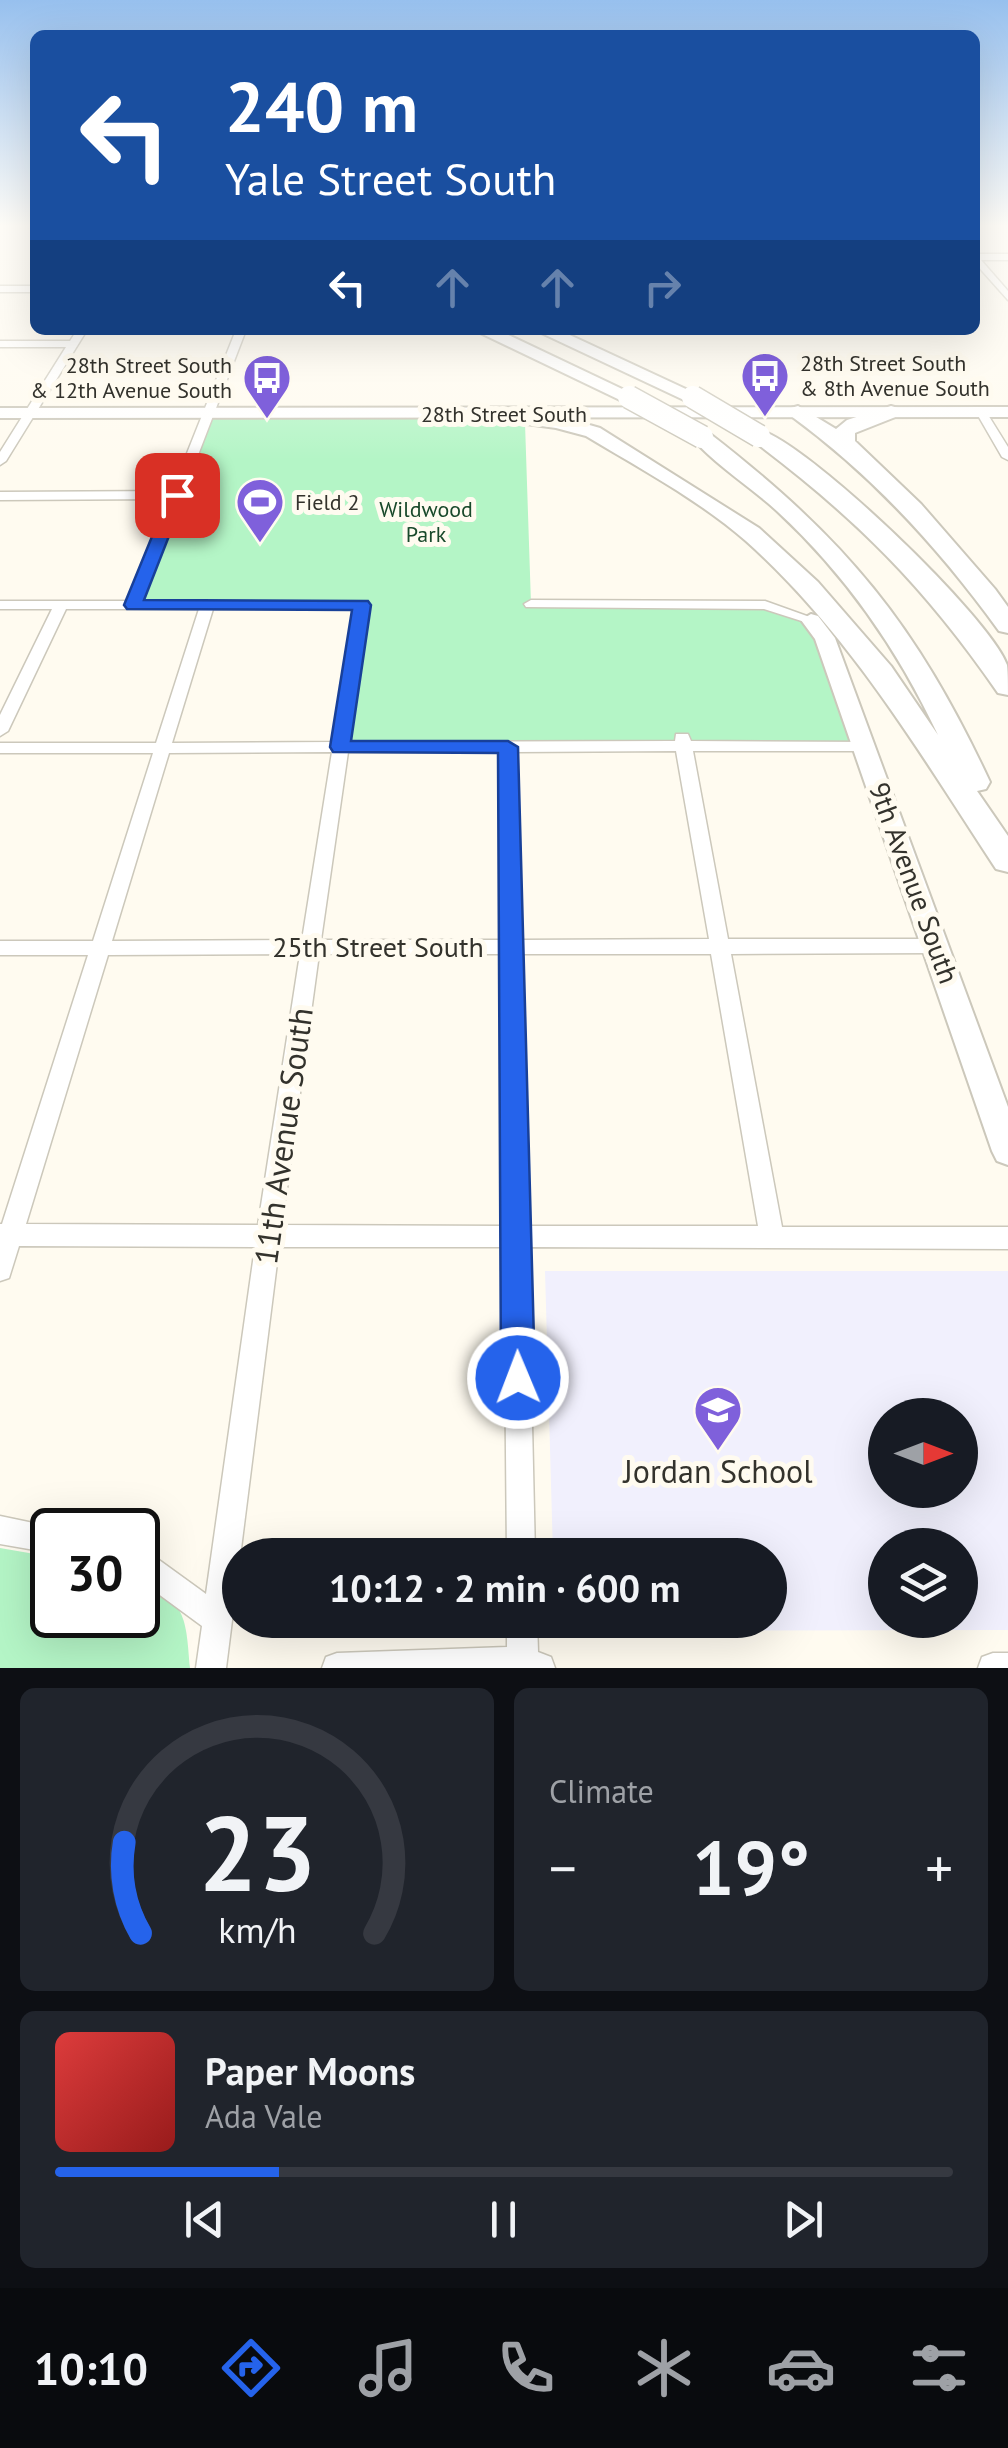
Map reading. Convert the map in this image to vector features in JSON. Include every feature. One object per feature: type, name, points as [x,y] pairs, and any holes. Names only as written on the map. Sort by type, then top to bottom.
[{"type":"highway","points":[[492,335],[626,406],[702,437],[772,492],[858,580],[909,652],[1008,851]]},
{"type":"highway","points":[[555,335],[694,397],[822,480],[915,567],[961,620],[1008,687]]},
{"type":"highway","points":[[619,446],[608,429],[626,406]]},
{"type":"highway","points":[[798,412],[850,452],[955,553],[1008,624]]},
{"type":"highway","points":[[850,452],[844,431],[891,412]]},
{"type":"highway","points":[[488,414],[580,427],[619,446],[751,533],[809,587],[881,672],[1008,862]]},
{"type":"street","points":[[0,462],[79,335]]},
{"type":"street","points":[[133,605],[239,335]]},
{"type":"street","points":[[0,344],[73,344]]},
{"type":"street","name":"28th Street South","points":[[0,413],[488,414],[626,406],[798,412],[1008,412]]},
{"type":"street","points":[[981,412],[1008,457]]},
{"type":"street","points":[[0,496],[177,495]]},
{"type":"street","points":[[531,604],[765,605],[811,620]]},
{"type":"street","points":[[0,605],[207,605],[5,1235],[0,1270]]},
{"type":"street","points":[[0,731],[60,605]]},
{"type":"street","name":"11th Avenue South","points":[[207,605],[362,605],[310,948],[211,1668]]},
{"type":"street","name":"9th Avenue South","points":[[811,620],[825,638],[1008,1151]]},
{"type":"street","points":[[0,748],[508,747],[683,742],[865,746]]},
{"type":"street","points":[[683,742],[772,1238]]},
{"type":"street","points":[[508,747],[521,1538]]},
{"type":"street","name":"25th Street South","points":[[0,948],[936,946]]},
{"type":"street","points":[[5,1235],[1008,1238]]},
{"type":"street","points":[[0,1530],[30,1535]]},
{"type":"street","points":[[160,1578],[218,1620]]},
{"type":"street","points":[[337,1668],[528,1666],[524,1638]]},
{"type":"street","points":[[993,1668],[1008,1668]]},
{"type":"shaded area","name":"Jordan School","points":[[545,1271],[1008,1271],[1008,1630],[978,1630],[978,1528],[868,1528],[868,1630],[787,1630],[787,1538],[553,1538]]},
{"type":"green space","name":"Wildwood Park","points":[[211,414],[392,414],[525,423],[531,604],[765,605],[811,620],[865,746],[340,747],[361,605],[133,605]]},
{"type":"green space","points":[[0,1548],[30,1553],[30,1638],[160,1638],[160,1592],[175,1604],[185,1624],[190,1668],[0,1668]]},
{"type":"place","name":"28th Street South & 8th Avenue South","points":[[765,418]]},
{"type":"place","name":"28th Street South & 12th Avenue South","points":[[267,420]]},
{"type":"place","name":"Field 2","points":[[260,544]]},
{"type":"place","name":"Jordan School","points":[[718,1452]]},
{"type":"route","points":[[177,495],[133,605],[362,605],[340,747],[508,747],[518,1378]]}]
